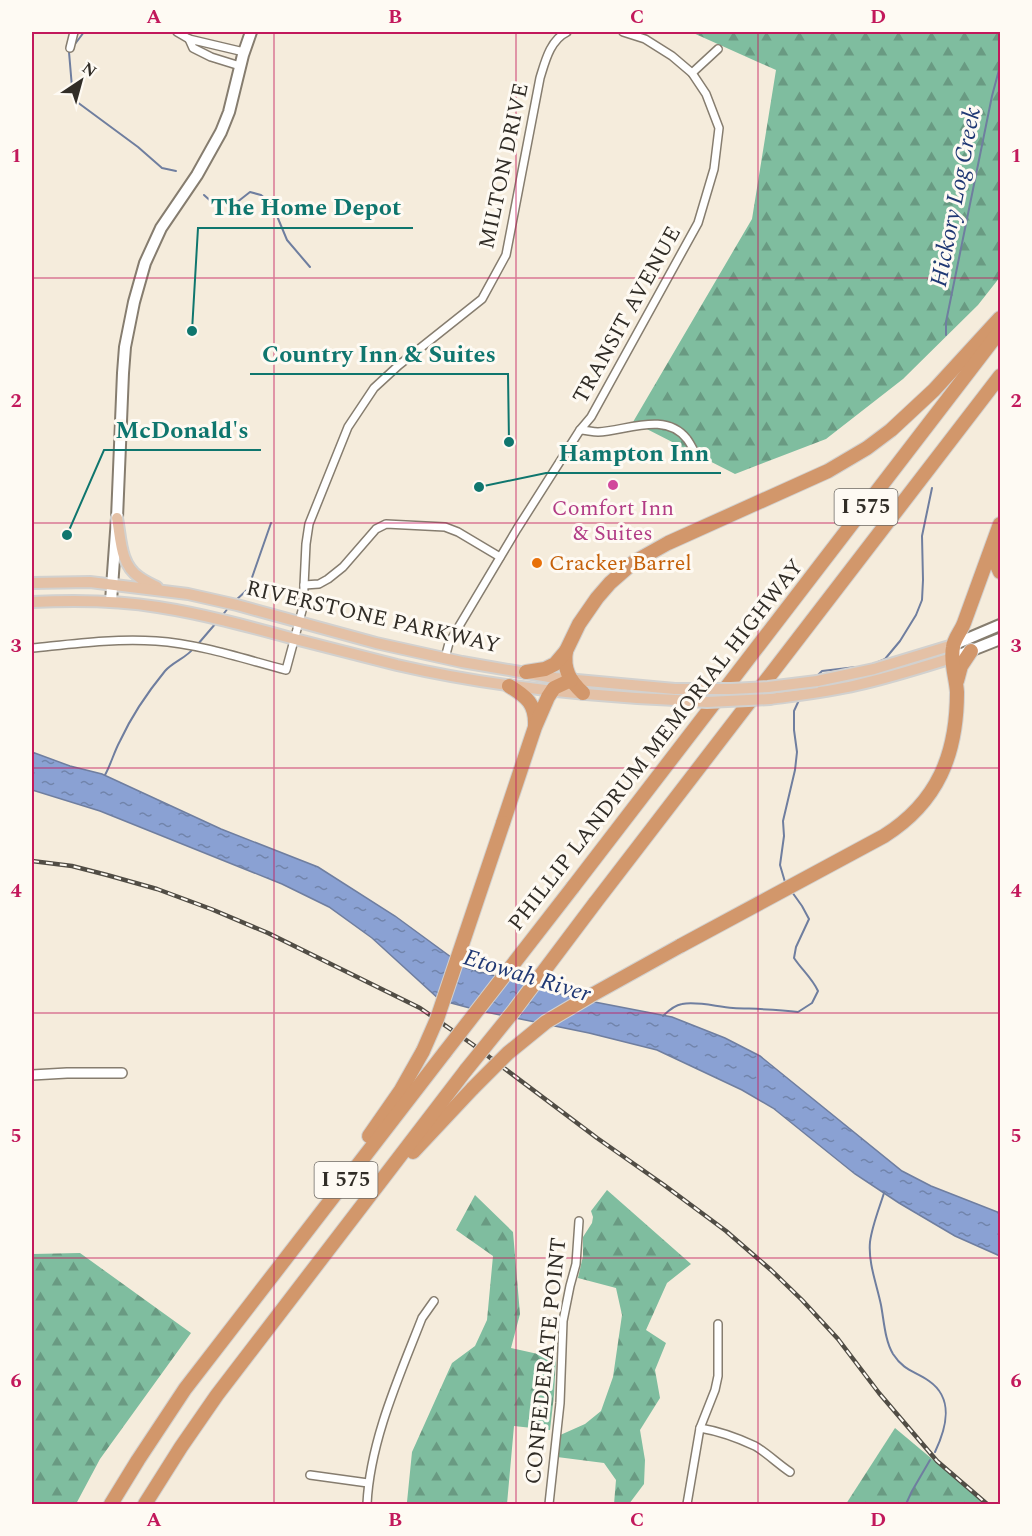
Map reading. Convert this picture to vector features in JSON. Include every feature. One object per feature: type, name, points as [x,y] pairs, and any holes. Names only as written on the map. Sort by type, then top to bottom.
[{"type":"highway","points":[[526,672],[550,667],[566,651],[579,624],[597,598],[628,567],[656,549],[828,471],[867,448],[920,404],[1000,318]]},
{"type":"highway","name":"PHILLIP LANDRUM MEMORIAL HIGHWAY","points":[[111,1504],[185,1389],[1000,331]]},
{"type":"highway","name":"PHILLIP LANDRUM MEMORIAL HIGHWAY","points":[[145,1504],[217,1395],[1000,376]]},
{"type":"highway","points":[[957,686],[952,652],[1000,524]]},
{"type":"highway","points":[[994,541],[993,553],[1000,572]]},
{"type":"highway","points":[[566,651],[565,668],[571,680],[583,693]]},
{"type":"highway","points":[[363,1206],[473,1088],[508,1053],[546,1022],[892,831],[907,819],[923,803],[944,769],[956,724],[957,686],[961,666],[971,651]]},
{"type":"highway","points":[[246,1309],[388,1108],[423,1051],[437,1019],[535,728],[551,691],[571,680]]},
{"type":"highway","points":[[509,686],[530,702],[534,713],[535,728]]},
{"type":"main road","points":[[111,601],[125,347],[139,282],[161,228],[197,175],[221,132],[252,32]]},
{"type":"main road","points":[[117,518],[123,557],[129,567],[138,577],[162,590]]},
{"type":"main road","name":"RIVERSTONE PARKWAY","points":[[32,583],[71,581],[162,590],[215,600],[376,643],[445,658],[676,695]]},
{"type":"main road","name":"RIVERSTONE PARKWAY","points":[[32,602],[111,601],[158,607],[210,617],[448,675],[509,686],[583,693],[676,695],[768,687],[817,681],[952,652]]},
{"type":"main road","points":[[676,695],[731,701],[770,699],[858,685],[904,674],[1000,626]]},
{"type":"main road","points":[[952,652],[971,651],[1000,639]]},
{"type":"street","points":[[70,48],[74,32]]},
{"type":"street","points":[[177,32],[189,39],[244,52]]},
{"type":"street","name":"MILTON DRIVE","points":[[32,648],[156,641],[195,647],[286,670],[303,607],[309,524],[348,427],[374,388],[399,365],[482,299],[506,255],[540,78],[549,51],[562,34],[567,32]]},
{"type":"street","name":"TRANSIT AVENUE","points":[[445,658],[449,644],[500,557],[580,430],[591,417],[698,224],[714,169],[719,128],[706,94],[692,73],[672,56],[645,39],[623,32]]},
{"type":"street","points":[[189,39],[193,48],[202,53],[240,66]]},
{"type":"street","points":[[692,73],[718,49]]},
{"type":"street","points":[[580,430],[598,432],[656,424],[674,428],[686,438],[694,451]]},
{"type":"street","points":[[304,585],[319,584],[328,579],[341,569],[376,529],[386,524],[450,528],[500,557]]},
{"type":"street","points":[[32,1075],[122,1073]]},
{"type":"street","name":"CONFEDERATE POINT","points":[[549,1504],[560,1403],[564,1321],[576,1264],[579,1221]]},
{"type":"street","points":[[367,1504],[368,1483],[378,1437],[422,1318],[434,1301]]},
{"type":"street","points":[[687,1504],[700,1428],[715,1390],[718,1324]]},
{"type":"street","points":[[700,1428],[756,1447],[790,1472]]},
{"type":"street","points":[[310,1474],[368,1483]]},
{"type":"green space","points":[[691,32],[1000,32],[1000,277],[978,305],[903,379],[826,439],[735,474],[633,422],[752,219],[776,70]]},
{"type":"green space","points":[[607,1190],[691,1264],[667,1283],[646,1330],[666,1343],[655,1370],[660,1398],[640,1430],[645,1460],[644,1484],[629,1504],[614,1504],[616,1480],[604,1463],[557,1457],[558,1436],[585,1424],[601,1411],[613,1377],[622,1315],[616,1288],[578,1278],[583,1256],[583,1237],[592,1223],[591,1211]]},
{"type":"green space","points":[[475,1195],[513,1232],[520,1314],[511,1348],[556,1358],[550,1430],[514,1426],[507,1504],[408,1504],[412,1452],[452,1363],[475,1346],[487,1320],[493,1256],[456,1230]]},
{"type":"green space","points":[[80,1253],[191,1333],[100,1459],[76,1504],[32,1504],[32,1254]]},
{"type":"green space","points":[[895,1428],[986,1504],[846,1504]]},
{"type":"water","name":"Etowah River","points":[[32,752],[70,766],[102,774],[221,829],[318,867],[395,916],[466,968],[579,999],[672,1017],[725,1038],[760,1056],[902,1171],[931,1186],[1000,1213],[1000,1256],[955,1236],[899,1203],[855,1174],[773,1108],[742,1090],[657,1050],[440,1000],[372,938],[329,907],[282,884],[100,811],[32,790]]},
{"type":"waterway","points":[[85,32],[69,52],[73,99],[138,147],[162,168],[176,171]]},
{"type":"waterway","name":"Hickory Log Creek","points":[[946,335],[946,322],[1000,66]]},
{"type":"waterway","points":[[204,195],[214,204],[236,203],[250,192],[261,195],[272,204],[287,240],[310,267]]},
{"type":"waterway","name":"Hickory Log Creek","points":[[876,663],[885,659],[900,641],[916,615],[922,600],[922,536],[932,488]]},
{"type":"waterway","points":[[235,601],[248,589],[271,523]]},
{"type":"waterway","points":[[221,617],[229,607]]},
{"type":"waterway","points":[[198,644],[216,623]]},
{"type":"waterway","points":[[105,775],[125,731],[146,696],[165,671],[194,648]]},
{"type":"waterway","name":"Hickory Log Creek","points":[[817,676],[822,671],[856,667]]},
{"type":"waterway","name":"Hickory Log Creek","points":[[785,882],[780,865],[784,836],[783,821],[795,770],[797,752],[794,711],[799,700]]},
{"type":"waterway","name":"Hickory Log Creek","points":[[663,1016],[669,1010],[688,1003],[798,1012],[812,1003],[818,991],[794,958],[796,947],[809,919],[792,892]]},
{"type":"waterway","points":[[884,1193],[871,1236],[872,1266],[890,1349],[897,1360],[929,1381],[942,1396],[945,1405],[945,1424],[935,1452]]},
{"type":"waterway","points":[[906,1504],[930,1460]]},
{"type":"railway","points":[[32,861],[72,866],[107,875],[157,889],[211,909],[268,933],[420,1008],[726,1231],[771,1270],[838,1339],[879,1393],[937,1461],[987,1504]]},
{"type":"place","name":"The Home Depot","points":[[192,331]]},
{"type":"place","name":"Country Inn & Suites","points":[[509,442]]},
{"type":"place","name":"Comfort Inn & Suites","points":[[613,485]]},
{"type":"place","name":"Hampton Inn","points":[[479,487]]},
{"type":"place","name":"McDonald's","points":[[67,535]]},
{"type":"place","name":"Cracker Barrel","points":[[537,563]]}]
